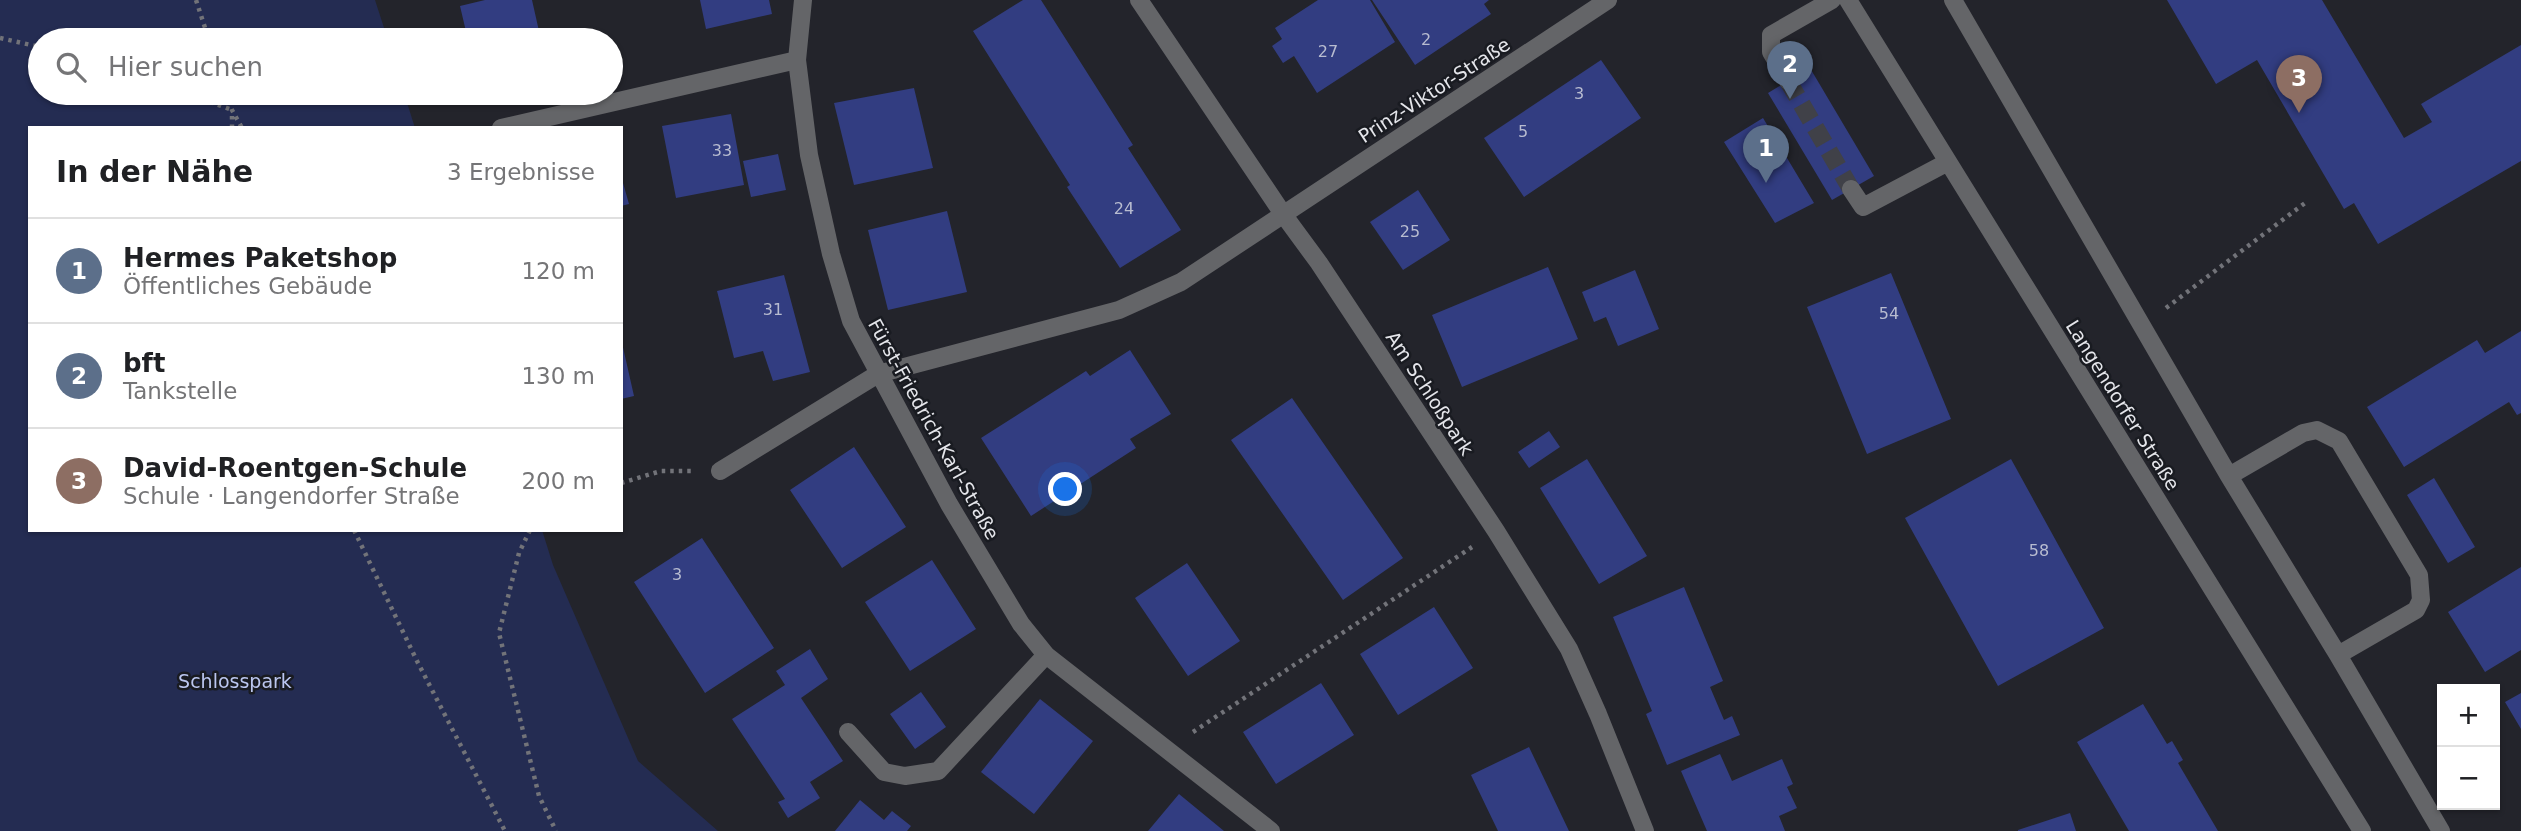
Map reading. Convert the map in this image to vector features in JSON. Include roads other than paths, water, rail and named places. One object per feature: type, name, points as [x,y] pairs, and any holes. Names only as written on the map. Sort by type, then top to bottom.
[{"type":"street","name":"Fürst-Friedrich-Karl-Straße","points":[[803,0],[797,60],[809,155],[831,254],[851,321],[949,504],[1021,624],[1046,655],[1271,831]]},
{"type":"street","name":"Am Schloßpark","points":[[1139,0],[1319,263],[1496,531],[1569,649],[1644,831]]},
{"type":"street","name":"Prinz-Viktor-Straße","points":[[720,471],[878,374],[1119,310],[1181,282],[1608,0]]},
{"type":"street","points":[[1788,81],[1771,52],[1771,35],[1832,0]]},
{"type":"street","name":"Langendorfer Straße","points":[[1848,0],[2362,831]]},
{"type":"street","points":[[1953,0],[2229,476],[2441,831]]},
{"type":"street","points":[[623,100],[797,60]]},
{"type":"street","points":[[511,126],[602,105]]},
{"type":"street","points":[[1851,189],[1863,206],[1948,162]]},
{"type":"street","points":[[2229,476],[2303,433],[2317,430],[2339,441],[2419,575],[2421,600],[2416,610],[2338,655]]},
{"type":"street","points":[[848,732],[884,772],[905,776],[938,771],[1046,655]]},
{"type":"tunnel","points":[[1788,81],[1851,189]]},
{"type":"place","name":"bft","points":[[1790,99]]},
{"type":"place","name":"David-Roentgen-Schule","points":[[2299,113]]},
{"type":"place","name":"Hermes Paketshop","points":[[1766,183]]},
{"type":"park label","name":"Schlosspark","points":[[235,681]]}]
